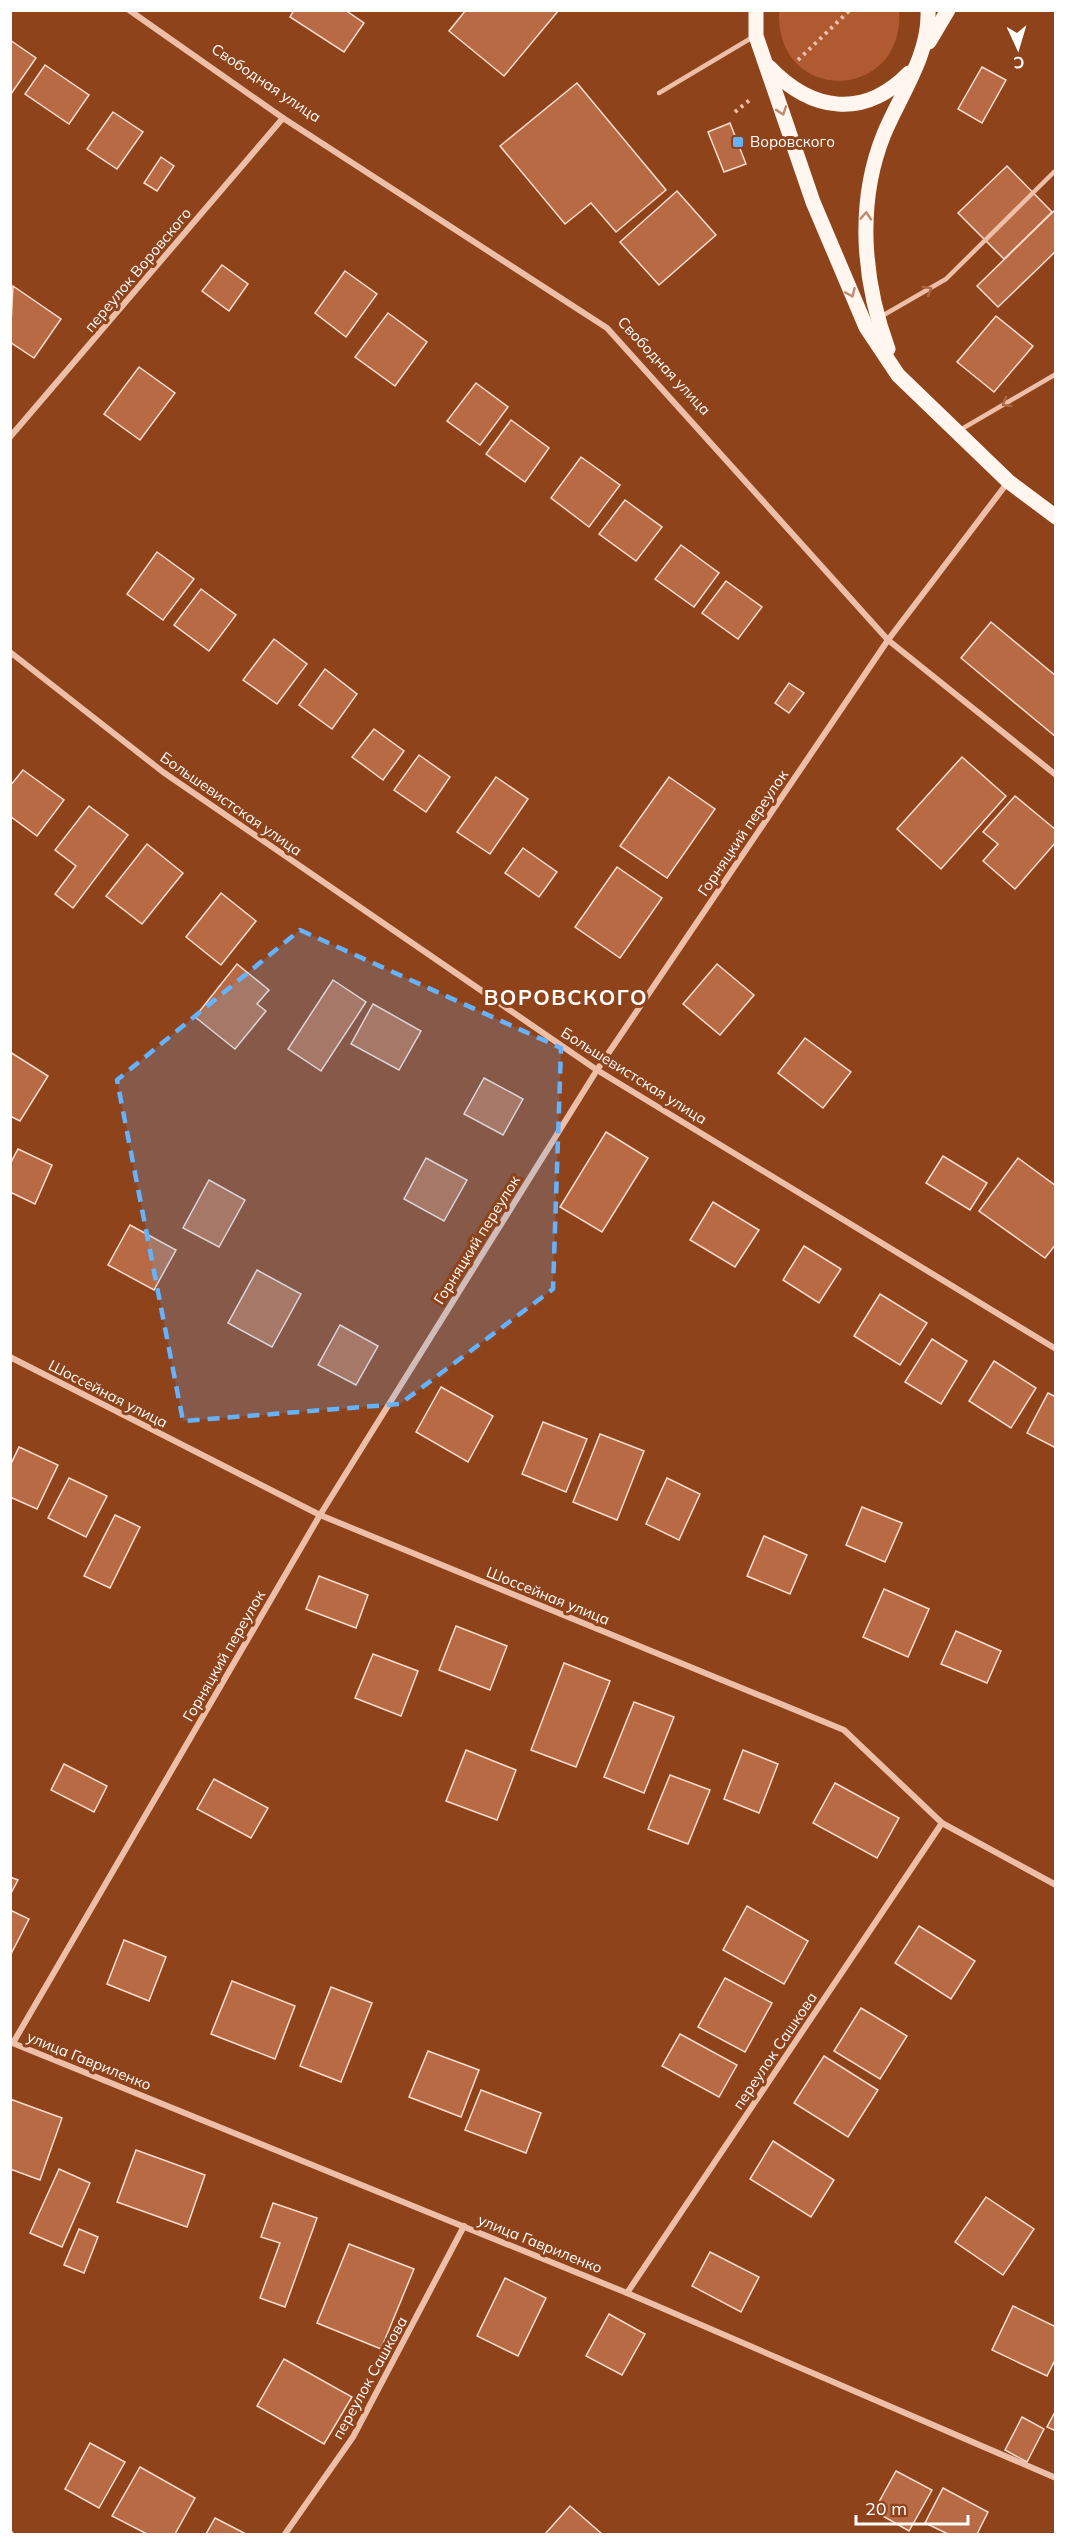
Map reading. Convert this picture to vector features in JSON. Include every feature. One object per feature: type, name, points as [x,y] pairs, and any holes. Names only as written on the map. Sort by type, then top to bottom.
[{"type":"main road","points":[[751,10],[756,36],[813,202],[866,327],[898,375],[1008,481],[1056,518]]},
{"type":"main road","points":[[756,10],[756,36],[769,67],[786,85],[804,96],[825,104],[848,105],[870,100],[890,90],[909,74],[948,10]]},
{"type":"main road","points":[[898,375],[877,319],[867,266],[865,220],[869,184],[883,136],[920,57],[927,33],[928,10]]},
{"type":"street","name":"Свободная улица","points":[[129,10],[283,118],[607,328],[888,640],[1056,775]]},
{"type":"street","name":"переулок Воровского","points":[[10,438],[283,118]]},
{"type":"street","name":"Горняцкий переулок","points":[[12,2043],[320,1515],[597,1070],[888,640],[1008,481]]},
{"type":"street","name":"Большевистская улица","points":[[10,652],[163,772],[597,1070],[1056,1348]]},
{"type":"street","name":"Шоссейная улица","points":[[10,1357],[320,1515],[844,1730],[942,1823],[1056,1886]]},
{"type":"street","name":"переулок Сашкова","points":[[627,2293],[942,1823]]},
{"type":"street","name":"улица Гавриленко","points":[[12,2043],[627,2293],[1056,2478]]},
{"type":"street","name":"переулок Сашкова","points":[[285,2535],[353,2437],[464,2226]]},
{"type":"lane","points":[[659,93],[756,36]]},
{"type":"lane","points":[[877,319],[946,279],[1056,170]]},
{"type":"lane","points":[[957,432],[1056,374]]},
{"type":"highlighted area","points":[[300,930],[561,1048],[553,1289],[400,1404],[183,1421],[117,1080]]},
{"type":"shaded area","points":[[779,11],[899,11],[895,41],[882,63],[863,76],[840,81],[817,77],[797,64],[783,42]]},
{"type":"building","points":[[294,10],[345,10],[364,23],[344,52],[290,17]]},
{"type":"building","points":[[466,10],[559,10],[504,76],[449,31]]},
{"type":"building","points":[[10,40],[36,58],[11,94],[10,94]]},
{"type":"building","points":[[45,65],[89,95],[69,124],[25,94]]},
{"type":"building","points":[[982,67],[1006,80],[982,123],[958,109]]},
{"type":"building","points":[[577,83],[666,190],[616,232],[591,203],[565,224],[500,146]]},
{"type":"building","points":[[113,112],[143,132],[117,169],[87,149]]},
{"type":"building","points":[[730,123],[746,164],[724,172],[708,132]]},
{"type":"building","points":[[161,157],[174,166],[157,191],[144,183]]},
{"type":"building","points":[[1007,166],[1052,212],[1004,259],[958,213]]},
{"type":"building","points":[[677,191],[716,235],[659,285],[620,242]]},
{"type":"building","points":[[1056,209],[1056,251],[998,307],[977,286]]},
{"type":"building","points":[[222,265],[248,284],[229,311],[202,291]]},
{"type":"building","points":[[345,271],[377,294],[346,337],[315,313]]},
{"type":"building","points":[[13,286],[61,319],[34,358],[10,342]]},
{"type":"building","points":[[388,313],[427,342],[395,386],[355,357]]},
{"type":"building","points":[[996,316],[1033,346],[994,392],[957,362]]},
{"type":"building","points":[[139,367],[175,393],[140,440],[104,414]]},
{"type":"building","points":[[476,383],[508,407],[480,445],[447,421]]},
{"type":"building","points":[[511,420],[549,448],[525,482],[486,454]]},
{"type":"building","points":[[581,457],[620,485],[589,527],[551,498]]},
{"type":"building","points":[[625,500],[662,527],[636,561],[599,534]]},
{"type":"building","points":[[681,545],[719,573],[694,607],[655,579]]},
{"type":"building","points":[[157,552],[194,579],[163,620],[127,594]]},
{"type":"building","points":[[726,581],[762,607],[738,639],[702,613]]},
{"type":"building","points":[[201,589],[236,615],[209,651],[174,625]]},
{"type":"building","points":[[991,622],[1056,676],[1056,737],[961,658]]},
{"type":"building","points":[[274,639],[307,664],[277,704],[243,680]]},
{"type":"building","points":[[325,669],[357,694],[332,729],[299,705]]},
{"type":"building","points":[[789,683],[804,693],[789,713],[775,703]]},
{"type":"building","points":[[374,729],[404,751],[383,780],[352,757]]},
{"type":"building","points":[[419,755],[450,777],[426,812],[394,790]]},
{"type":"building","points":[[962,757],[1006,796],[941,869],[897,829]]},
{"type":"building","points":[[23,770],[64,800],[37,836],[10,816],[10,786]]},
{"type":"building","points":[[496,777],[528,799],[490,854],[457,832]]},
{"type":"building","points":[[669,777],[715,809],[667,878],[620,846]]},
{"type":"building","points":[[1015,796],[1056,830],[1056,842],[1015,889],[983,861],[998,844],[983,832]]},
{"type":"building","points":[[89,806],[128,835],[73,908],[55,894],[76,866],[55,850]]},
{"type":"building","points":[[147,844],[183,873],[142,924],[106,896]]},
{"type":"building","points":[[523,848],[557,872],[539,897],[505,873]]},
{"type":"building","points":[[617,867],[662,898],[620,958],[575,927]]},
{"type":"building","points":[[221,893],[256,921],[221,965],[186,937]]},
{"type":"building","points":[[237,964],[269,990],[257,1004],[266,1011],[235,1049],[195,1017]]},
{"type":"building","points":[[717,964],[754,995],[720,1035],[683,1004]]},
{"type":"building","points":[[333,980],[366,1002],[321,1071],[288,1049]]},
{"type":"building","points":[[373,1004],[421,1031],[399,1070],[351,1044]]},
{"type":"building","points":[[805,1038],[851,1072],[823,1108],[778,1073]]},
{"type":"building","points":[[10,1052],[48,1076],[20,1121],[10,1116]]},
{"type":"building","points":[[484,1078],[523,1099],[503,1135],[464,1114]]},
{"type":"building","points":[[606,1132],[648,1158],[602,1232],[560,1207]]},
{"type":"building","points":[[18,1149],[52,1165],[35,1204],[10,1192],[10,1164]]},
{"type":"building","points":[[943,1156],[987,1183],[970,1210],[926,1183]]},
{"type":"building","points":[[426,1158],[467,1180],[444,1221],[404,1199]]},
{"type":"building","points":[[1018,1158],[1056,1186],[1056,1244],[1045,1258],[979,1211]]},
{"type":"building","points":[[209,1180],[245,1200],[219,1247],[183,1228]]},
{"type":"building","points":[[713,1202],[759,1230],[735,1267],[690,1240]]},
{"type":"building","points":[[130,1225],[176,1250],[154,1290],[108,1265]]},
{"type":"building","points":[[804,1246],[841,1269],[819,1303],[783,1280]]},
{"type":"building","points":[[257,1270],[301,1294],[272,1347],[228,1323]]},
{"type":"building","points":[[880,1294],[927,1323],[900,1365],[854,1336]]},
{"type":"building","points":[[340,1325],[378,1346],[356,1385],[318,1365]]},
{"type":"building","points":[[932,1339],[967,1361],[941,1404],[905,1382]]},
{"type":"building","points":[[994,1361],[1036,1388],[1011,1428],[969,1401]]},
{"type":"building","points":[[441,1387],[493,1416],[468,1462],[416,1432]]},
{"type":"building","points":[[1048,1393],[1056,1397],[1056,1448],[1027,1433]]},
{"type":"building","points":[[543,1422],[587,1439],[566,1492],[522,1474]]},
{"type":"building","points":[[600,1434],[644,1451],[617,1520],[573,1502]]},
{"type":"building","points":[[19,1447],[58,1465],[37,1509],[10,1497],[10,1466]]},
{"type":"building","points":[[69,1478],[107,1496],[86,1537],[48,1518]]},
{"type":"building","points":[[667,1478],[700,1494],[679,1540],[646,1524]]},
{"type":"building","points":[[862,1507],[902,1523],[885,1562],[846,1545]]},
{"type":"building","points":[[115,1515],[140,1527],[110,1588],[84,1576]]},
{"type":"building","points":[[764,1536],[807,1555],[790,1594],[747,1576]]},
{"type":"building","points":[[319,1576],[368,1595],[356,1628],[306,1609]]},
{"type":"building","points":[[884,1589],[929,1609],[908,1657],[863,1637]]},
{"type":"building","points":[[456,1626],[507,1646],[490,1690],[439,1670]]},
{"type":"building","points":[[956,1631],[1001,1651],[987,1683],[941,1664]]},
{"type":"building","points":[[373,1654],[418,1671],[401,1716],[355,1698]]},
{"type":"building","points":[[564,1663],[610,1681],[576,1767],[531,1750]]},
{"type":"building","points":[[634,1702],[674,1717],[644,1793],[604,1777]]},
{"type":"building","points":[[466,1750],[516,1770],[497,1820],[446,1801]]},
{"type":"building","points":[[743,1750],[778,1764],[759,1813],[724,1799]]},
{"type":"building","points":[[64,1764],[107,1786],[94,1812],[51,1790]]},
{"type":"building","points":[[670,1775],[710,1790],[688,1844],[648,1829]]},
{"type":"building","points":[[214,1779],[268,1808],[251,1838],[197,1809]]},
{"type":"building","points":[[835,1783],[899,1818],[877,1858],[813,1823]]},
{"type":"building","points":[[10,1877],[18,1880],[10,1895]]},
{"type":"building","points":[[747,1906],[808,1941],[784,1984],[723,1950]]},
{"type":"building","points":[[10,1910],[29,1919],[10,1956]]},
{"type":"building","points":[[919,1926],[975,1961],[951,1999],[895,1963]]},
{"type":"building","points":[[124,1940],[166,1957],[149,2001],[107,1984]]},
{"type":"building","points":[[725,1978],[772,2003],[745,2052],[698,2027]]},
{"type":"building","points":[[232,1981],[295,2006],[275,2059],[211,2034]]},
{"type":"building","points":[[331,1987],[372,2003],[341,2082],[300,2066]]},
{"type":"building","points":[[861,2008],[907,2036],[880,2079],[834,2051]]},
{"type":"building","points":[[680,2034],[737,2065],[719,2097],[662,2066]]},
{"type":"building","points":[[428,2051],[479,2070],[461,2117],[409,2097]]},
{"type":"building","points":[[824,2056],[878,2090],[848,2137],[794,2103]]},
{"type":"building","points":[[481,2090],[541,2113],[526,2153],[465,2130]]},
{"type":"building","points":[[10,2099],[62,2118],[40,2180],[10,2169]]},
{"type":"building","points":[[773,2141],[834,2180],[811,2217],[750,2179]]},
{"type":"building","points":[[136,2150],[205,2175],[187,2227],[117,2202]]},
{"type":"building","points":[[59,2169],[90,2183],[62,2247],[30,2233]]},
{"type":"building","points":[[986,2197],[1034,2229],[1003,2275],[955,2242]]},
{"type":"building","points":[[273,2203],[317,2218],[285,2307],[260,2298],[280,2243],[261,2237]]},
{"type":"building","points":[[79,2229],[98,2237],[84,2273],[64,2265]]},
{"type":"building","points":[[349,2244],[414,2269],[381,2349],[317,2323]]},
{"type":"building","points":[[710,2252],[759,2277],[741,2312],[692,2286]]},
{"type":"building","points":[[505,2278],[546,2298],[518,2356],[477,2336]]},
{"type":"building","points":[[1013,2306],[1056,2327],[1056,2358],[1047,2376],[992,2350]]},
{"type":"building","points":[[609,2314],[645,2334],[622,2375],[586,2356]]},
{"type":"building","points":[[284,2359],[352,2397],[324,2444],[257,2406]]},
{"type":"building","points":[[1056,2410],[1056,2431],[1047,2427]]},
{"type":"building","points":[[1022,2417],[1044,2429],[1027,2462],[1005,2450]]},
{"type":"building","points":[[90,2443],[125,2462],[99,2508],[65,2489]]},
{"type":"building","points":[[140,2467],[195,2498],[175,2534],[147,2534],[112,2516]]},
{"type":"building","points":[[896,2471],[932,2490],[909,2531],[874,2511]]},
{"type":"building","points":[[943,2488],[988,2512],[977,2534],[948,2534],[925,2523]]},
{"type":"building","points":[[570,2506],[602,2534],[545,2534]]},
{"type":"building","points":[[215,2518],[246,2534],[206,2534]]},
{"type":"place","name":"Воровского","points":[[738,142]]},
{"type":"district","name":"ВОРОВСКОГО","points":[[566,998]]}]
